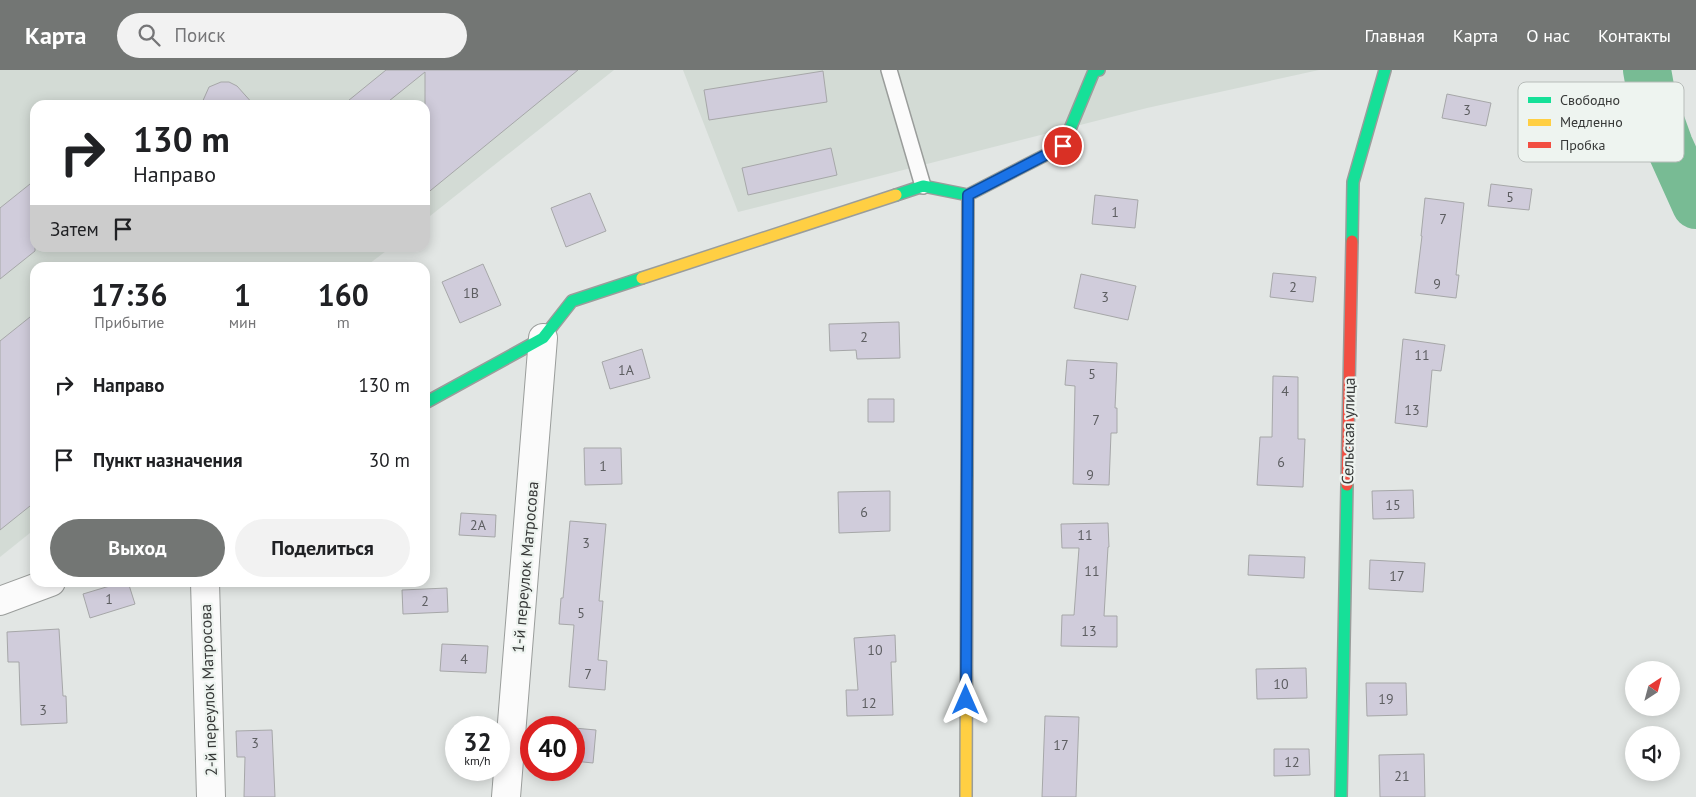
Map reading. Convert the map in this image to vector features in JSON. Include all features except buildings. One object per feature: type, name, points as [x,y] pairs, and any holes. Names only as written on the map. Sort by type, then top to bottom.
[{"type":"street","points":[[430,400],[543,338],[572,301],[923,186],[968,195],[1063,146],[1094,71],[1099,70]]},
{"type":"street","name":"Сельская улица","points":[[1341,797],[1353,182],[1385,70]]},
{"type":"street","points":[[966,797],[968,195]]},
{"type":"street","name":"1-й переулок Матросова","points":[[506,797],[543,338]]},
{"type":"street","points":[[0,602],[38,587]]},
{"type":"street","name":"2-й переулок Матросова","points":[[205,587],[211,797]]},
{"type":"lane","points":[[889,70],[923,186]]},
{"type":"shaded area","points":[[0,70],[614,70],[430,216],[430,100],[30,100],[30,252],[385,252],[372,262],[30,262],[30,533],[0,557]]},
{"type":"shaded area","points":[[683,70],[1319,70],[1147,108],[738,212]]},
{"type":"waterway","points":[[1647,70],[1649,82]]},
{"type":"waterway","points":[[1677,162],[1696,205]]},
{"type":"traffic: fast","points":[[896,195],[923,186],[968,195],[1063,146],[1094,71],[1099,70]]},
{"type":"traffic: fast","points":[[1352,241],[1353,182],[1385,70]]},
{"type":"traffic: fast","points":[[967,478],[968,195]]},
{"type":"traffic: fast","points":[[430,400],[543,338],[572,301],[642,278]]},
{"type":"traffic: fast","points":[[1341,797],[1347,485]]},
{"type":"traffic: slow","points":[[642,278],[896,195]]},
{"type":"traffic: slow","points":[[966,797],[967,478]]},
{"type":"traffic: jam","points":[[1347,485],[1352,241]]},
{"type":"route","points":[[966,700],[968,195],[1063,146]]}]
